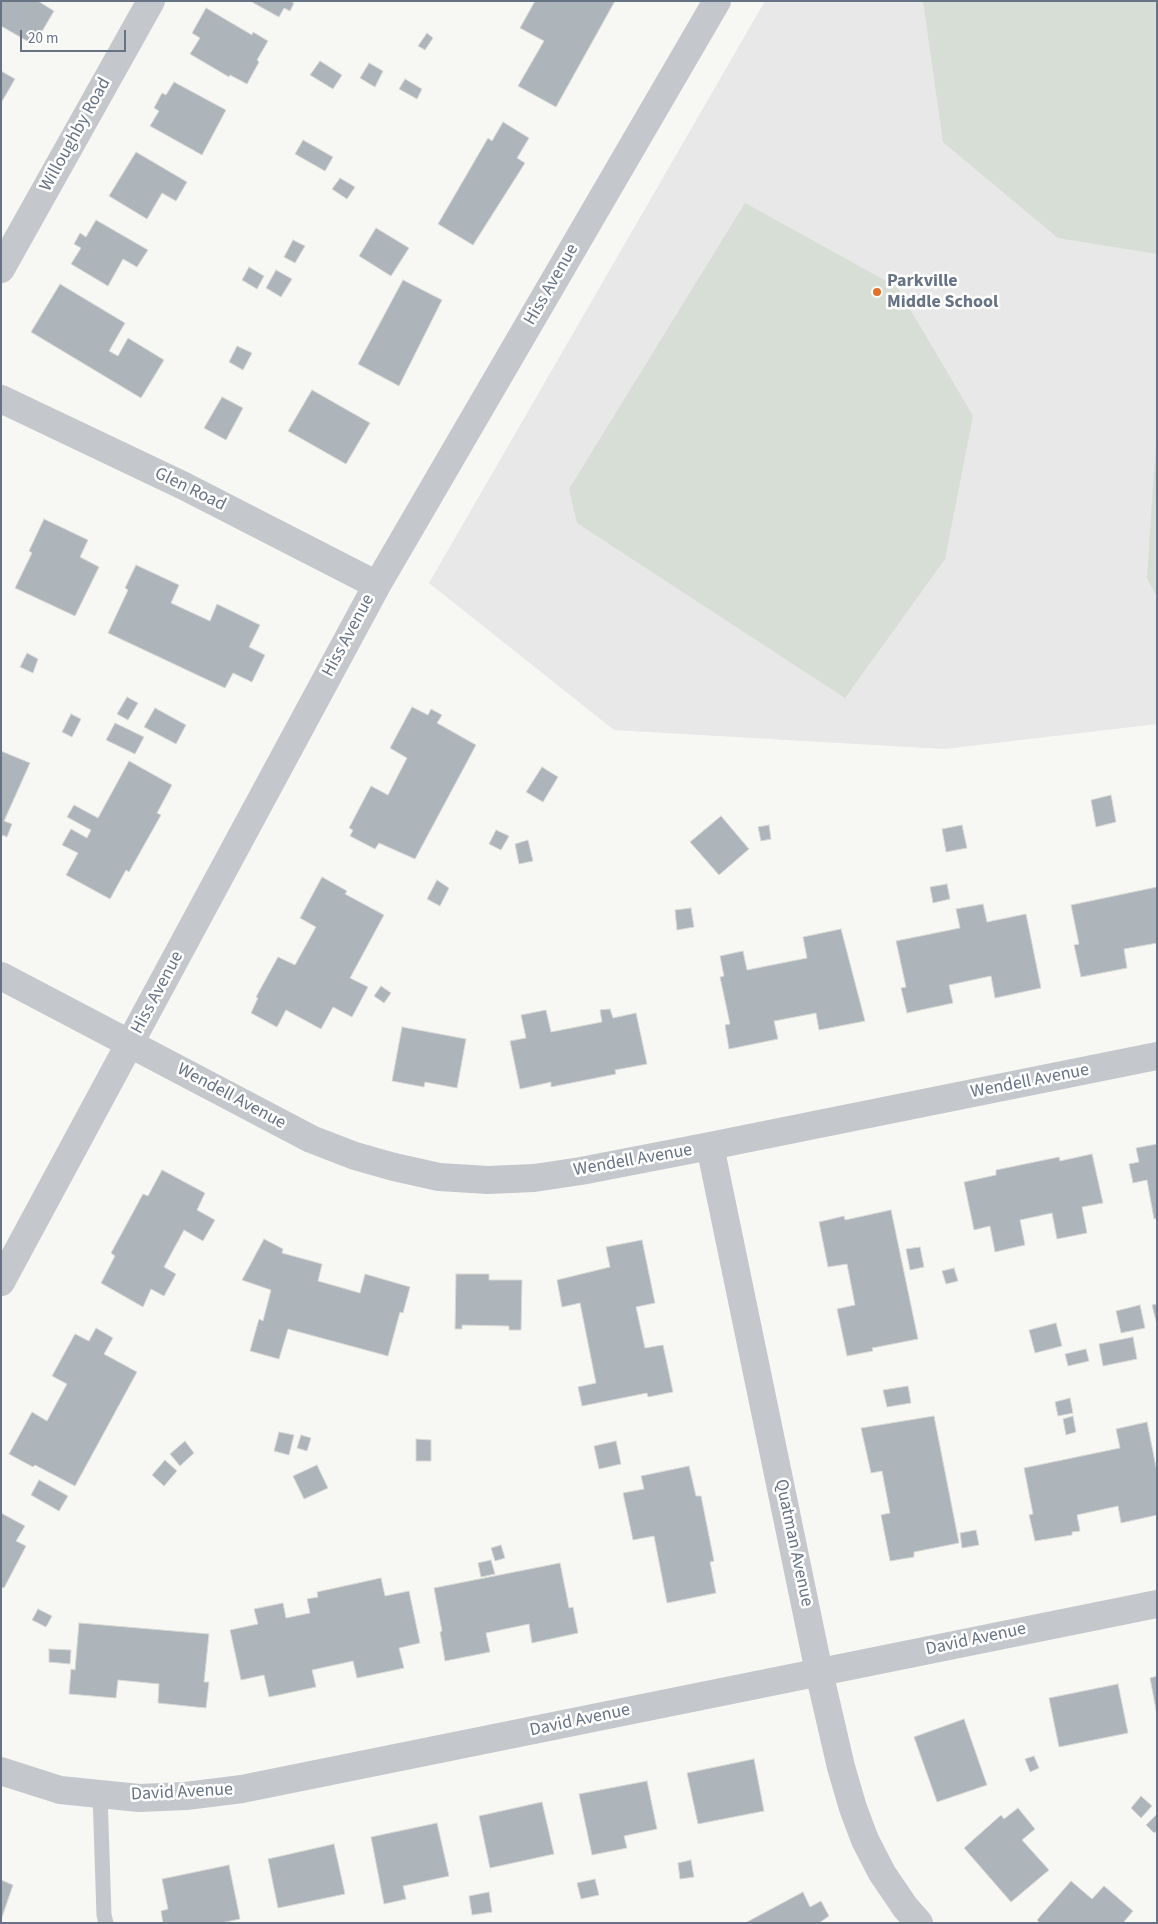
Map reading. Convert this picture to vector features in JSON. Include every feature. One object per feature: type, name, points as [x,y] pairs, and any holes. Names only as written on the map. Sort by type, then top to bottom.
[{"type":"street","name":"Willoughby Road","points":[[1,269],[151,1]]},
{"type":"street","name":"Hiss Avenue","points":[[1,1282],[377,585],[717,1]]},
{"type":"street","name":"Glen Road","points":[[1,399],[184,486],[377,585]]},
{"type":"street","name":"Wendell Avenue","points":[[1,976],[311,1139],[363,1158],[438,1177],[488,1180],[534,1178],[710,1146],[1157,1056]]},
{"type":"street","name":"Quatman Avenue","points":[[710,1146],[841,1766],[853,1808],[865,1840],[882,1873],[905,1907],[919,1923]]},
{"type":"street","name":"David Avenue","points":[[1,1771],[60,1790],[139,1798],[186,1796],[242,1790],[1157,1604]]},
{"type":"lane","points":[[100,1794],[104,1915],[106,1923]]},
{"type":"shaded area","name":"Parkville Middle School","points":[[765,1],[1157,1],[1157,724],[944,749],[614,730],[429,583]]},
{"type":"shaded area","points":[[923,1],[1157,1],[1157,254],[1058,238],[943,142]]},
{"type":"shaded area","points":[[745,203],[897,287],[973,416],[945,559],[845,698],[577,523],[569,489]]},
{"type":"shaded area","points":[[1157,427],[1157,597],[1147,578]]},
{"type":"building","points":[[1,1],[38,1],[54,11],[34,45],[1,26]]},
{"type":"building","points":[[250,1],[290,1],[294,3],[290,11],[284,8],[279,17]]},
{"type":"building","points":[[535,1],[615,1],[556,107],[518,86],[544,41],[520,28]]},
{"type":"building","points":[[206,8],[252,35],[253,32],[268,41],[257,60],[259,62],[247,84],[230,75],[229,77],[190,54],[200,38],[192,33]]},
{"type":"building","points":[[427,33],[433,38],[425,50],[418,46]]},
{"type":"building","points":[[320,61],[342,75],[333,89],[310,75]]},
{"type":"building","points":[[369,63],[383,71],[375,87],[360,78]]},
{"type":"building","points":[[1,71],[15,79],[1,103]]},
{"type":"building","points":[[405,79],[422,89],[417,99],[399,89]]},
{"type":"building","points":[[174,82],[226,110],[202,155],[150,126],[159,111],[154,108],[162,93],[166,95]]},
{"type":"building","points":[[503,122],[529,138],[517,158],[525,163],[473,245],[438,224],[488,138],[492,141]]},
{"type":"building","points":[[303,140],[333,157],[325,171],[295,154]]},
{"type":"building","points":[[136,152],[187,182],[176,201],[162,193],[147,219],[109,196]]},
{"type":"building","points":[[340,178],[355,187],[347,199],[332,189]]},
{"type":"building","points":[[96,220],[148,250],[137,267],[123,259],[108,286],[71,264],[81,248],[74,244],[80,233],[86,237]]},
{"type":"building","points":[[376,228],[409,248],[391,276],[359,256]]},
{"type":"building","points":[[293,240],[305,246],[295,263],[284,257]]},
{"type":"building","points":[[249,267],[264,276],[257,289],[242,280]]},
{"type":"building","points":[[276,270],[292,279],[281,297],[266,288]]},
{"type":"building","points":[[403,280],[442,300],[399,386],[358,364]]},
{"type":"building","points":[[60,284],[125,323],[109,351],[118,356],[128,338],[164,360],[141,398],[31,332]]},
{"type":"building","points":[[237,346],[252,353],[243,370],[229,362]]},
{"type":"building","points":[[312,390],[370,423],[346,464],[288,431]]},
{"type":"building","points":[[222,397],[243,408],[226,440],[204,428]]},
{"type":"building","points":[[44,519],[88,540],[80,557],[99,567],[75,616],[15,588],[32,553],[29,551]]},
{"type":"building","points":[[136,565],[179,585],[171,603],[210,621],[217,604],[260,625],[249,647],[265,655],[252,682],[233,673],[225,688],[108,633],[128,590],[125,588]]},
{"type":"building","points":[[27,653],[38,659],[33,673],[20,667]]},
{"type":"building","points":[[127,697],[138,703],[128,720],[117,714]]},
{"type":"building","points":[[412,707],[428,715],[431,709],[442,715],[437,723],[476,745],[415,859],[379,843],[375,849],[350,836],[353,830],[349,828],[371,786],[388,795],[407,758],[390,748]]},
{"type":"building","points":[[155,708],[186,725],[176,744],[144,727]]},
{"type":"building","points":[[71,714],[81,719],[72,737],[62,732]]},
{"type":"building","points":[[115,723],[144,737],[135,754],[106,740]]},
{"type":"building","points":[[1,751],[30,763],[4,821],[12,824],[7,837],[3,835],[1,838]]},
{"type":"building","points":[[129,761],[172,785],[157,813],[161,815],[129,872],[126,870],[110,899],[66,875],[78,853],[62,845],[71,829],[87,838],[91,830],[67,817],[74,805],[98,818]]},
{"type":"building","points":[[542,767],[558,777],[543,802],[526,792]]},
{"type":"building","points":[[1111,795],[1116,822],[1096,827],[1091,800]]},
{"type":"building","points":[[721,816],[749,849],[719,875],[690,842]]},
{"type":"building","points":[[769,825],[771,839],[761,841],[758,827]]},
{"type":"building","points":[[962,825],[967,848],[946,852],[942,829]]},
{"type":"building","points":[[496,830],[509,836],[501,850],[489,844]]},
{"type":"building","points":[[528,840],[533,861],[519,864],[515,844]]},
{"type":"building","points":[[322,877],[347,891],[345,894],[384,915],[350,978],[368,987],[352,1017],[333,1007],[321,1029],[286,1010],[277,1027],[251,1013],[258,998],[256,997],[278,957],[295,965],[316,927],[300,918]]},
{"type":"building","points":[[437,880],[449,888],[440,906],[427,899]]},
{"type":"building","points":[[947,884],[950,899],[933,903],[930,887]]},
{"type":"building","points":[[1157,887],[1157,943],[1124,949],[1127,968],[1081,977],[1074,945],[1079,944],[1071,905]]},
{"type":"building","points":[[983,904],[987,922],[1026,914],[1041,988],[995,998],[991,976],[949,985],[953,1003],[907,1013],[901,988],[906,987],[896,941],[960,928],[956,909]]},
{"type":"building","points":[[691,908],[694,927],[677,930],[675,910]]},
{"type":"building","points":[[841,929],[865,1021],[819,1030],[816,1013],[774,1021],[778,1039],[729,1049],[725,1025],[730,1024],[720,977],[724,976],[720,956],[743,951],[747,970],[807,958],[803,937]]},
{"type":"building","points":[[381,986],[391,993],[384,1003],[374,996]]},
{"type":"building","points":[[610,1009],[613,1018],[636,1013],[647,1064],[615,1070],[616,1074],[551,1087],[551,1082],[520,1089],[510,1041],[526,1038],[521,1015],[546,1010],[551,1032],[602,1022],[600,1010]]},
{"type":"building","points":[[402,1027],[466,1039],[457,1088],[425,1082],[424,1087],[392,1081]]},
{"type":"building","points":[[1157,1144],[1157,1218],[1154,1219],[1147,1180],[1133,1183],[1129,1164],[1139,1162],[1136,1148]]},
{"type":"building","points":[[1092,1154],[1103,1203],[1082,1207],[1087,1233],[1057,1239],[1052,1213],[1020,1220],[1025,1245],[995,1252],[990,1226],[974,1230],[964,1182],[996,1175],[996,1170],[1059,1157],[1060,1161]]},
{"type":"building","points":[[162,1170],[205,1193],[197,1210],[215,1220],[203,1241],[184,1230],[164,1267],[176,1274],[164,1296],[151,1289],[143,1307],[101,1283],[115,1256],[111,1253],[143,1194],[148,1196]]},
{"type":"building","points":[[891,1210],[918,1339],[872,1348],[873,1351],[847,1356],[837,1309],[855,1305],[847,1264],[828,1267],[819,1222],[844,1216],[845,1220]]},
{"type":"building","points":[[264,1239],[283,1249],[282,1253],[322,1264],[318,1281],[360,1293],[365,1274],[410,1287],[403,1313],[400,1312],[388,1356],[288,1329],[279,1359],[250,1351],[259,1319],[263,1321],[271,1290],[242,1280]]},
{"type":"building","points":[[642,1240],[655,1303],[636,1307],[645,1348],[663,1345],[673,1392],[648,1397],[647,1393],[582,1406],[578,1387],[596,1383],[580,1303],[562,1307],[557,1280],[610,1267],[606,1247]]},
{"type":"building","points":[[920,1247],[924,1267],[910,1270],[906,1249]]},
{"type":"building","points":[[954,1268],[958,1281],[946,1284],[942,1271]]},
{"type":"building","points":[[456,1274],[489,1274],[489,1280],[522,1280],[521,1330],[509,1330],[509,1326],[462,1325],[462,1329],[455,1329]]},
{"type":"building","points":[[1157,1304],[1157,1325],[1152,1305]]},
{"type":"building","points":[[1140,1305],[1145,1328],[1121,1333],[1116,1311]]},
{"type":"building","points":[[1056,1323],[1062,1346],[1035,1353],[1029,1330]]},
{"type":"building","points":[[96,1328],[113,1338],[104,1354],[137,1372],[75,1486],[9,1454],[32,1412],[47,1421],[67,1384],[52,1376],[75,1334],[89,1341]]},
{"type":"building","points":[[1133,1337],[1137,1359],[1103,1366],[1099,1344]]},
{"type":"building","points":[[1086,1349],[1089,1361],[1068,1366],[1065,1354]]},
{"type":"building","points":[[908,1386],[911,1403],[887,1407],[883,1390]]},
{"type":"building","points":[[1070,1398],[1073,1413],[1058,1416],[1055,1402]]},
{"type":"building","points":[[934,1416],[959,1543],[914,1552],[914,1557],[890,1561],[881,1515],[890,1513],[882,1471],[871,1473],[861,1428]]},
{"type":"building","points":[[1073,1416],[1076,1432],[1066,1435],[1063,1419]]},
{"type":"building","points":[[1147,1422],[1157,1472],[1157,1515],[1121,1523],[1118,1506],[1077,1515],[1080,1531],[1072,1532],[1072,1535],[1035,1541],[1029,1515],[1033,1514],[1024,1468],[1120,1448],[1116,1429]]},
{"type":"building","points":[[279,1432],[294,1435],[289,1455],[274,1451]]},
{"type":"building","points":[[301,1435],[311,1438],[307,1451],[297,1448]]},
{"type":"building","points":[[416,1439],[431,1440],[431,1461],[416,1461]]},
{"type":"building","points":[[185,1441],[194,1453],[180,1466],[170,1454]]},
{"type":"building","points":[[616,1441],[621,1464],[599,1469],[594,1446]]},
{"type":"building","points":[[165,1460],[177,1471],[164,1486],[152,1475]]},
{"type":"building","points":[[317,1465],[328,1488],[304,1499],[293,1476]]},
{"type":"building","points":[[689,1466],[696,1496],[701,1496],[714,1561],[710,1562],[716,1593],[667,1603],[654,1536],[633,1540],[623,1493],[644,1489],[641,1476]]},
{"type":"building","points":[[39,1480],[68,1496],[59,1511],[31,1495]]},
{"type":"building","points":[[1,1513],[25,1526],[16,1541],[26,1546],[4,1588],[1,1587]]},
{"type":"building","points":[[976,1530],[979,1545],[962,1548],[960,1533]]},
{"type":"building","points":[[501,1545],[505,1558],[495,1561],[491,1548]]},
{"type":"building","points":[[491,1560],[495,1574],[481,1577],[478,1563]]},
{"type":"building","points":[[560,1563],[569,1608],[573,1607],[578,1633],[532,1643],[529,1624],[486,1633],[490,1652],[445,1661],[440,1632],[442,1631],[434,1588]]},
{"type":"building","points":[[381,1578],[385,1596],[409,1591],[420,1643],[399,1648],[404,1668],[357,1678],[353,1661],[312,1670],[316,1687],[269,1697],[264,1675],[241,1680],[230,1630],[258,1624],[254,1609],[283,1603],[286,1618],[310,1613],[307,1599],[318,1597],[317,1592]]},
{"type":"building","points":[[38,1609],[52,1616],[46,1627],[32,1620]]},
{"type":"building","points":[[79,1623],[209,1634],[204,1682],[209,1682],[206,1708],[158,1703],[159,1684],[118,1680],[116,1698],[69,1694],[71,1669],[75,1670]]},
{"type":"building","points":[[49,1649],[71,1650],[70,1664],[49,1662]]},
{"type":"building","points":[[1157,1676],[1157,1715],[1150,1678]]},
{"type":"building","points":[[1118,1684],[1128,1733],[1059,1747],[1049,1698]]},
{"type":"building","points":[[964,1719],[987,1785],[937,1802],[914,1737]]},
{"type":"building","points":[[1034,1756],[1039,1768],[1030,1772],[1025,1759]]},
{"type":"building","points":[[754,1759],[764,1811],[698,1824],[687,1773]]},
{"type":"building","points":[[647,1781],[657,1829],[624,1836],[627,1848],[592,1855],[579,1794]]},
{"type":"building","points":[[1141,1796],[1152,1806],[1141,1818],[1131,1808]]},
{"type":"building","points":[[542,1802],[554,1854],[490,1868],[479,1816]]},
{"type":"building","points":[[1018,1808],[1035,1829],[1022,1840],[1049,1870],[1011,1902],[964,1848],[1001,1815],[1004,1819]]},
{"type":"building","points":[[1157,1814],[1157,1831],[1154,1833],[1146,1825]]},
{"type":"building","points":[[437,1823],[449,1876],[403,1886],[406,1899],[384,1904],[371,1837]]},
{"type":"building","points":[[334,1844],[345,1894],[278,1908],[268,1859]]},
{"type":"building","points":[[691,1860],[694,1877],[680,1879],[678,1863]]},
{"type":"building","points":[[229,1865],[240,1919],[221,1923],[163,1923],[161,1911],[168,1909],[162,1879]]},
{"type":"building","points":[[595,1879],[599,1895],[581,1899],[577,1883]]},
{"type":"building","points":[[1,1880],[13,1885],[1,1920]]},
{"type":"building","points":[[1071,1881],[1092,1899],[1104,1886],[1133,1911],[1123,1923],[1040,1923],[1037,1920]]},
{"type":"building","points":[[489,1892],[492,1912],[472,1915],[469,1896]]},
{"type":"building","points":[[803,1892],[810,1907],[821,1901],[829,1916],[819,1923],[745,1923]]},
{"type":"place","name":"Parkville Middle School","points":[[877,292]]}]
